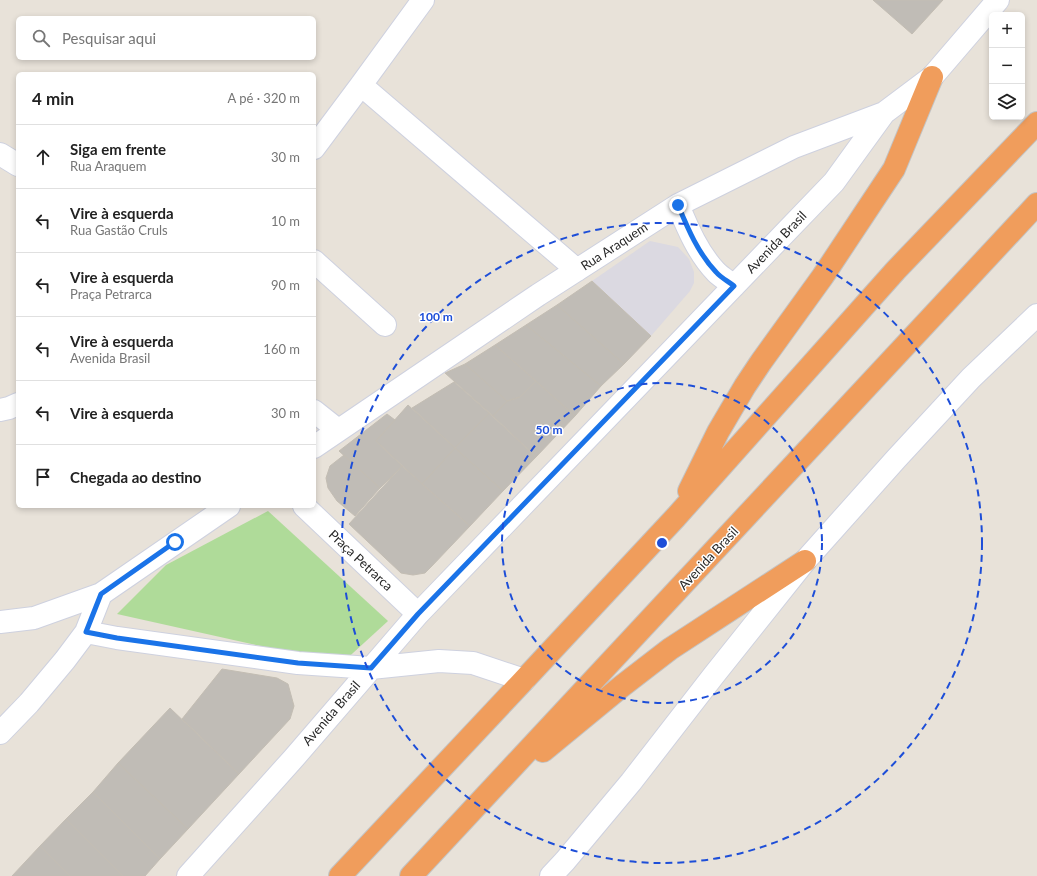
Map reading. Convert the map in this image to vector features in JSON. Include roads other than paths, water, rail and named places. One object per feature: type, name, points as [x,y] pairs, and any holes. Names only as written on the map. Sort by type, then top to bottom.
[{"type":"highway","points":[[676,517],[718,432],[745,386],[822,276],[894,169],[932,77]]},
{"type":"highway","points":[[340,876],[676,517],[896,270],[1037,123]]},
{"type":"highway","name":"Avenida Brasil","points":[[411,876],[1037,204]]},
{"type":"highway","points":[[478,805],[622,686],[670,649],[805,561]]},
{"type":"street","points":[[316,145],[423,0]]},
{"type":"street","points":[[932,77],[998,0]]},
{"type":"street","name":"Rua Araquem","points":[[316,446],[538,295],[678,205],[794,147],[884,113],[932,77]]},
{"type":"street","points":[[361,85],[576,270]]},
{"type":"street","name":"Avenida Brasil","points":[[188,876],[293,759],[418,614],[834,182],[884,113]]},
{"type":"street","points":[[0,154],[16,164]]},
{"type":"street","points":[[678,205],[689,232],[702,255],[717,273],[734,286]]},
{"type":"street","points":[[316,263],[385,325]]},
{"type":"street","points":[[551,876],[631,782],[805,561],[891,464],[966,384],[1037,315]]},
{"type":"street","points":[[0,410],[16,405]]},
{"type":"street","points":[[316,413],[338,430]]},
{"type":"street","points":[[0,622],[34,618],[101,594],[226,508]]},
{"type":"street","name":"Praça Petrarca","points":[[306,508],[418,614]]},
{"type":"street","points":[[0,733],[30,703],[86,632],[101,594]]},
{"type":"street","points":[[86,632],[117,638],[298,663],[371,668],[439,661],[473,663],[524,680]]}]
